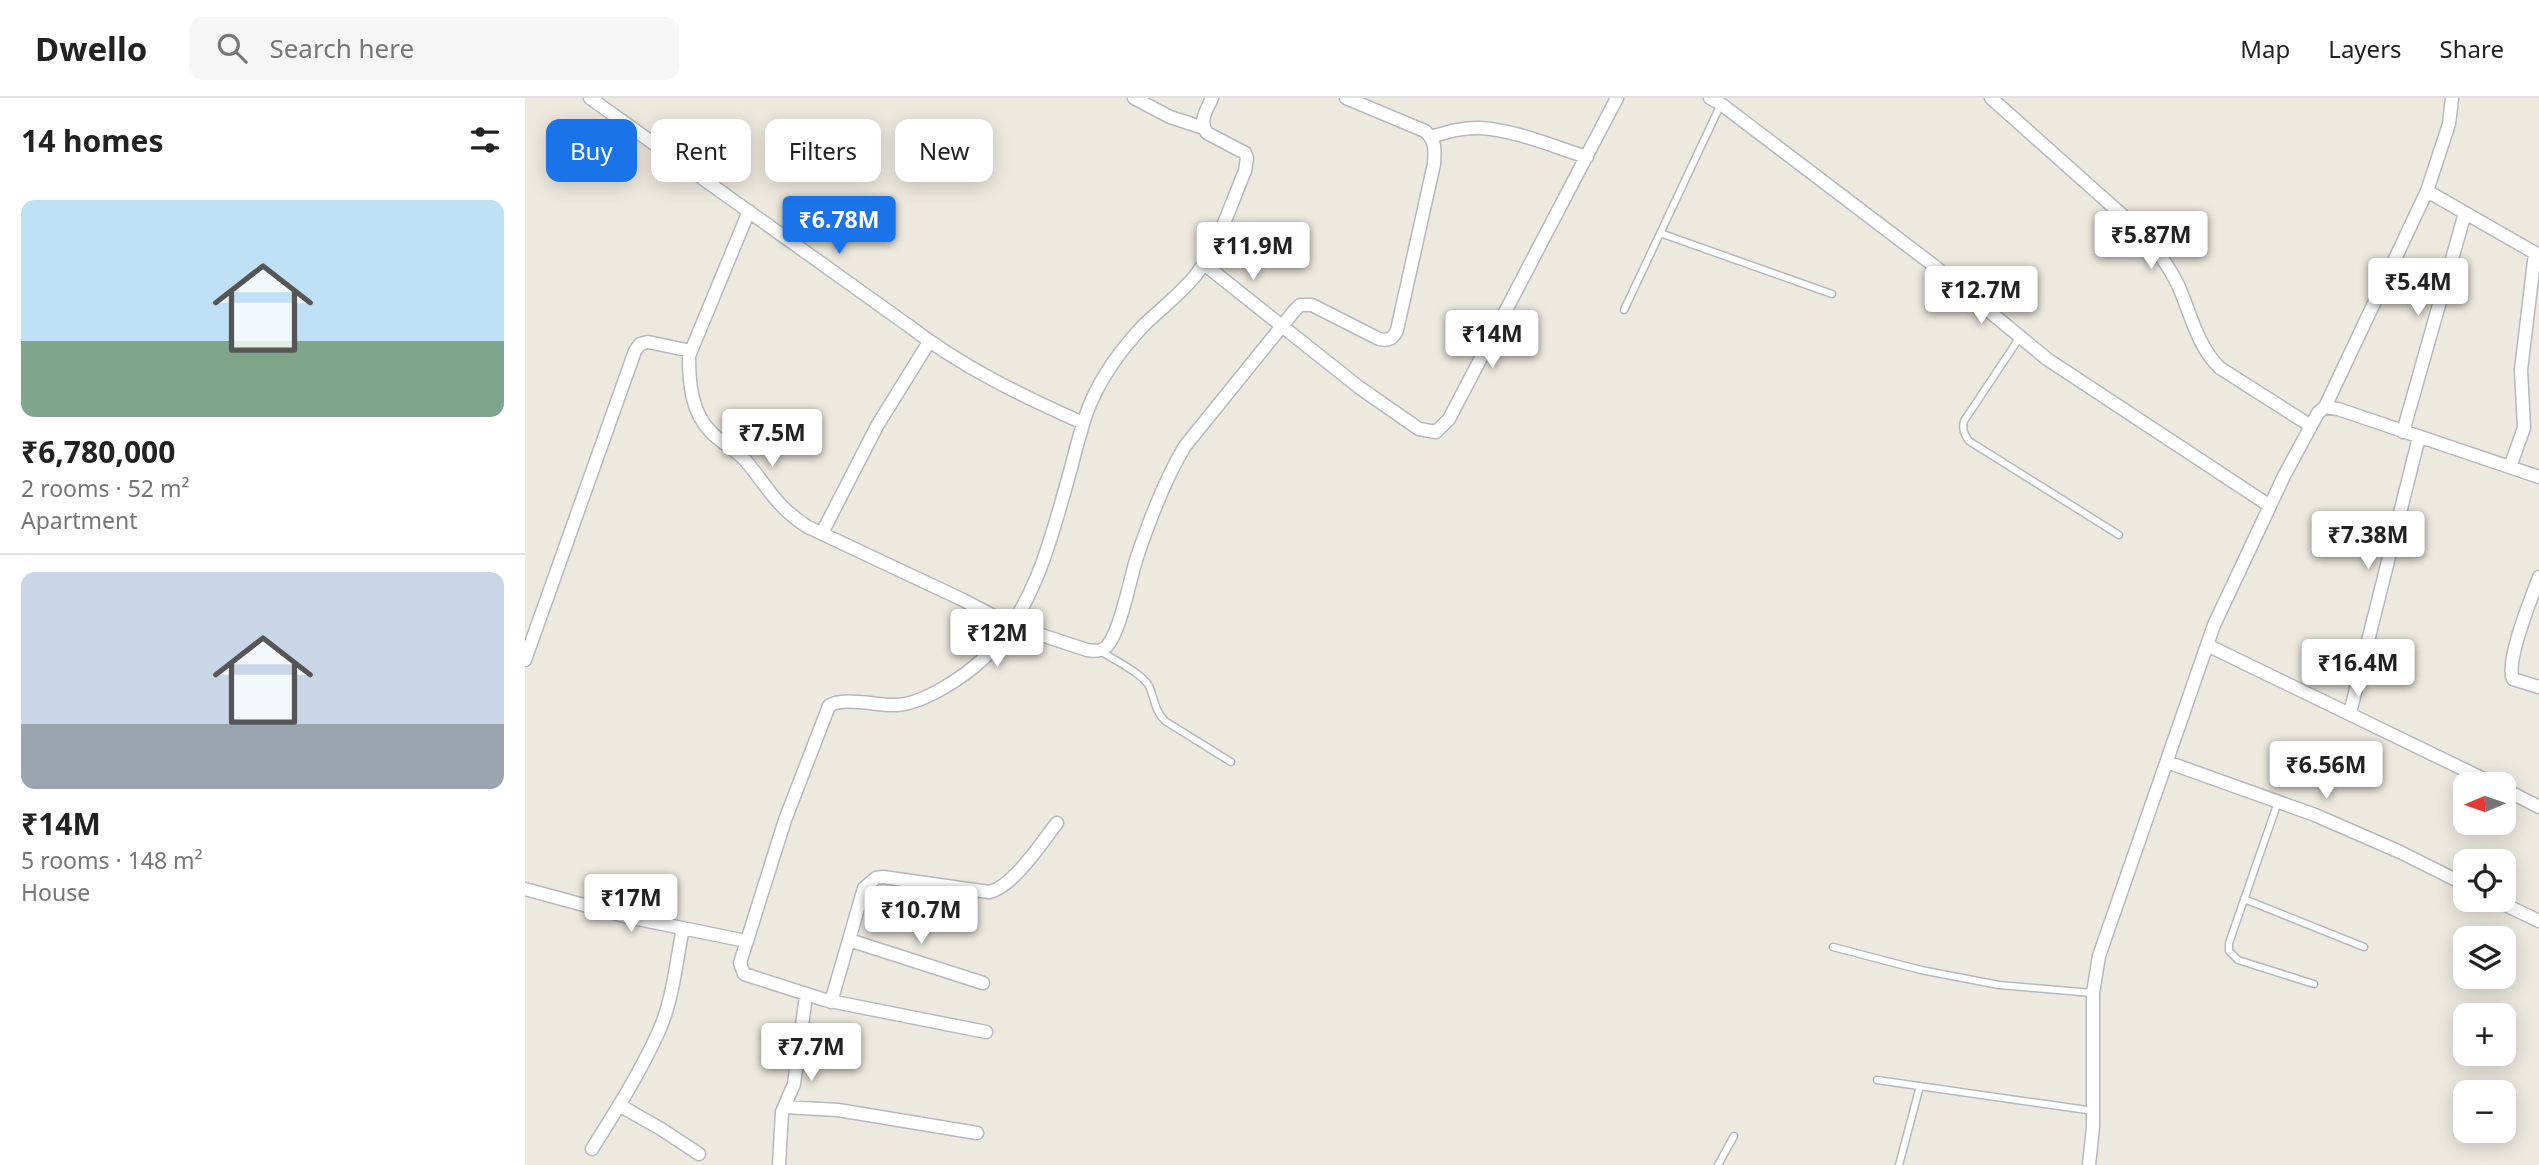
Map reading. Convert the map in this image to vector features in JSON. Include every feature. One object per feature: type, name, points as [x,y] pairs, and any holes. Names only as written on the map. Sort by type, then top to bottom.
[{"type":"street","points":[[590,98],[940,350],[1016,393],[1083,423]]},
{"type":"street","points":[[1133,98],[1170,117],[1204,128]]},
{"type":"street","points":[[986,1032],[806,996],[744,974],[740,963],[791,801],[829,706],[833,703],[896,705],[917,701],[983,659],[1020,611],[1037,573],[1059,509],[1091,401],[1109,368],[1126,345],[1181,291],[1203,264],[1247,165],[1244,153],[1207,133],[1204,128],[1204,115],[1212,98]]},
{"type":"street","points":[[749,211],[691,351],[689,375],[694,402],[700,418],[711,433],[743,458],[775,501],[790,515],[822,533],[1011,625],[1087,650],[1099,650],[1107,646],[1115,630],[1137,558],[1175,463],[1185,446],[1295,310],[1306,304],[1379,339],[1388,341],[1394,337],[1434,164],[1435,146],[1425,131],[1346,98]]},
{"type":"street","points":[[1203,264],[1360,388],[1419,429],[1429,432],[1441,428],[1449,419],[1617,98]]},
{"type":"street","points":[[1991,98],[2148,238],[2165,261],[2177,284],[2201,345],[2211,360],[2311,426]]},
{"type":"street","points":[[2089,1165],[2094,1111],[2093,993],[2099,956],[2109,924],[2214,625],[2270,506],[2318,412],[2325,407],[2427,191],[2449,124],[2452,98]]},
{"type":"street","points":[[1718,100],[1933,265],[2047,359],[2270,506]]},
{"type":"street","points":[[1431,137],[1455,130],[1478,128],[1587,156]]},
{"type":"street","points":[[2427,191],[2537,254],[2521,370],[2524,428],[2510,467]]},
{"type":"street","points":[[2403,432],[2465,213]]},
{"type":"street","points":[[525,660],[635,351],[640,344],[647,342],[691,351]]},
{"type":"street","points":[[822,533],[877,426],[929,342]]},
{"type":"street","points":[[2325,407],[2338,408],[2539,477]]},
{"type":"street","points":[[2350,713],[2419,437]]},
{"type":"street","points":[[2539,577],[2510,668],[2513,679],[2539,687]]},
{"type":"street","points":[[2207,645],[2470,772]]},
{"type":"street","points":[[2167,762],[2315,815],[2453,879]]},
{"type":"street","points":[[2517,796],[2539,807]]},
{"type":"street","points":[[831,1002],[864,888],[876,878],[996,891],[1015,875],[1057,823]]},
{"type":"street","points":[[525,889],[628,917],[746,941]]},
{"type":"street","points":[[2516,910],[2539,921]]},
{"type":"street","points":[[592,1149],[658,1033],[665,1014],[683,928]]},
{"type":"street","points":[[849,940],[983,983]]},
{"type":"street","points":[[779,1165],[784,1107],[794,1084],[806,996]]},
{"type":"street","points":[[619,1105],[699,1154]]},
{"type":"street","points":[[784,1107],[838,1110],[977,1133]]},
{"type":"lane","points":[[1624,310],[1718,100]]},
{"type":"lane","points":[[1660,233],[1832,294]]},
{"type":"lane","points":[[2020,337],[1964,421],[1965,436],[2119,535]]},
{"type":"lane","points":[[1099,650],[1144,679],[1157,713],[1165,721],[1231,762]]},
{"type":"lane","points":[[2278,802],[2229,943],[2232,956],[2238,960],[2314,984]]},
{"type":"lane","points":[[2244,899],[2364,947]]},
{"type":"lane","points":[[1833,947],[1921,970],[1999,985],[2093,993]]},
{"type":"lane","points":[[1877,1080],[2094,1111]]},
{"type":"lane","points":[[1899,1165],[1920,1086]]},
{"type":"lane","points":[[1718,1165],[1734,1136]]}]
